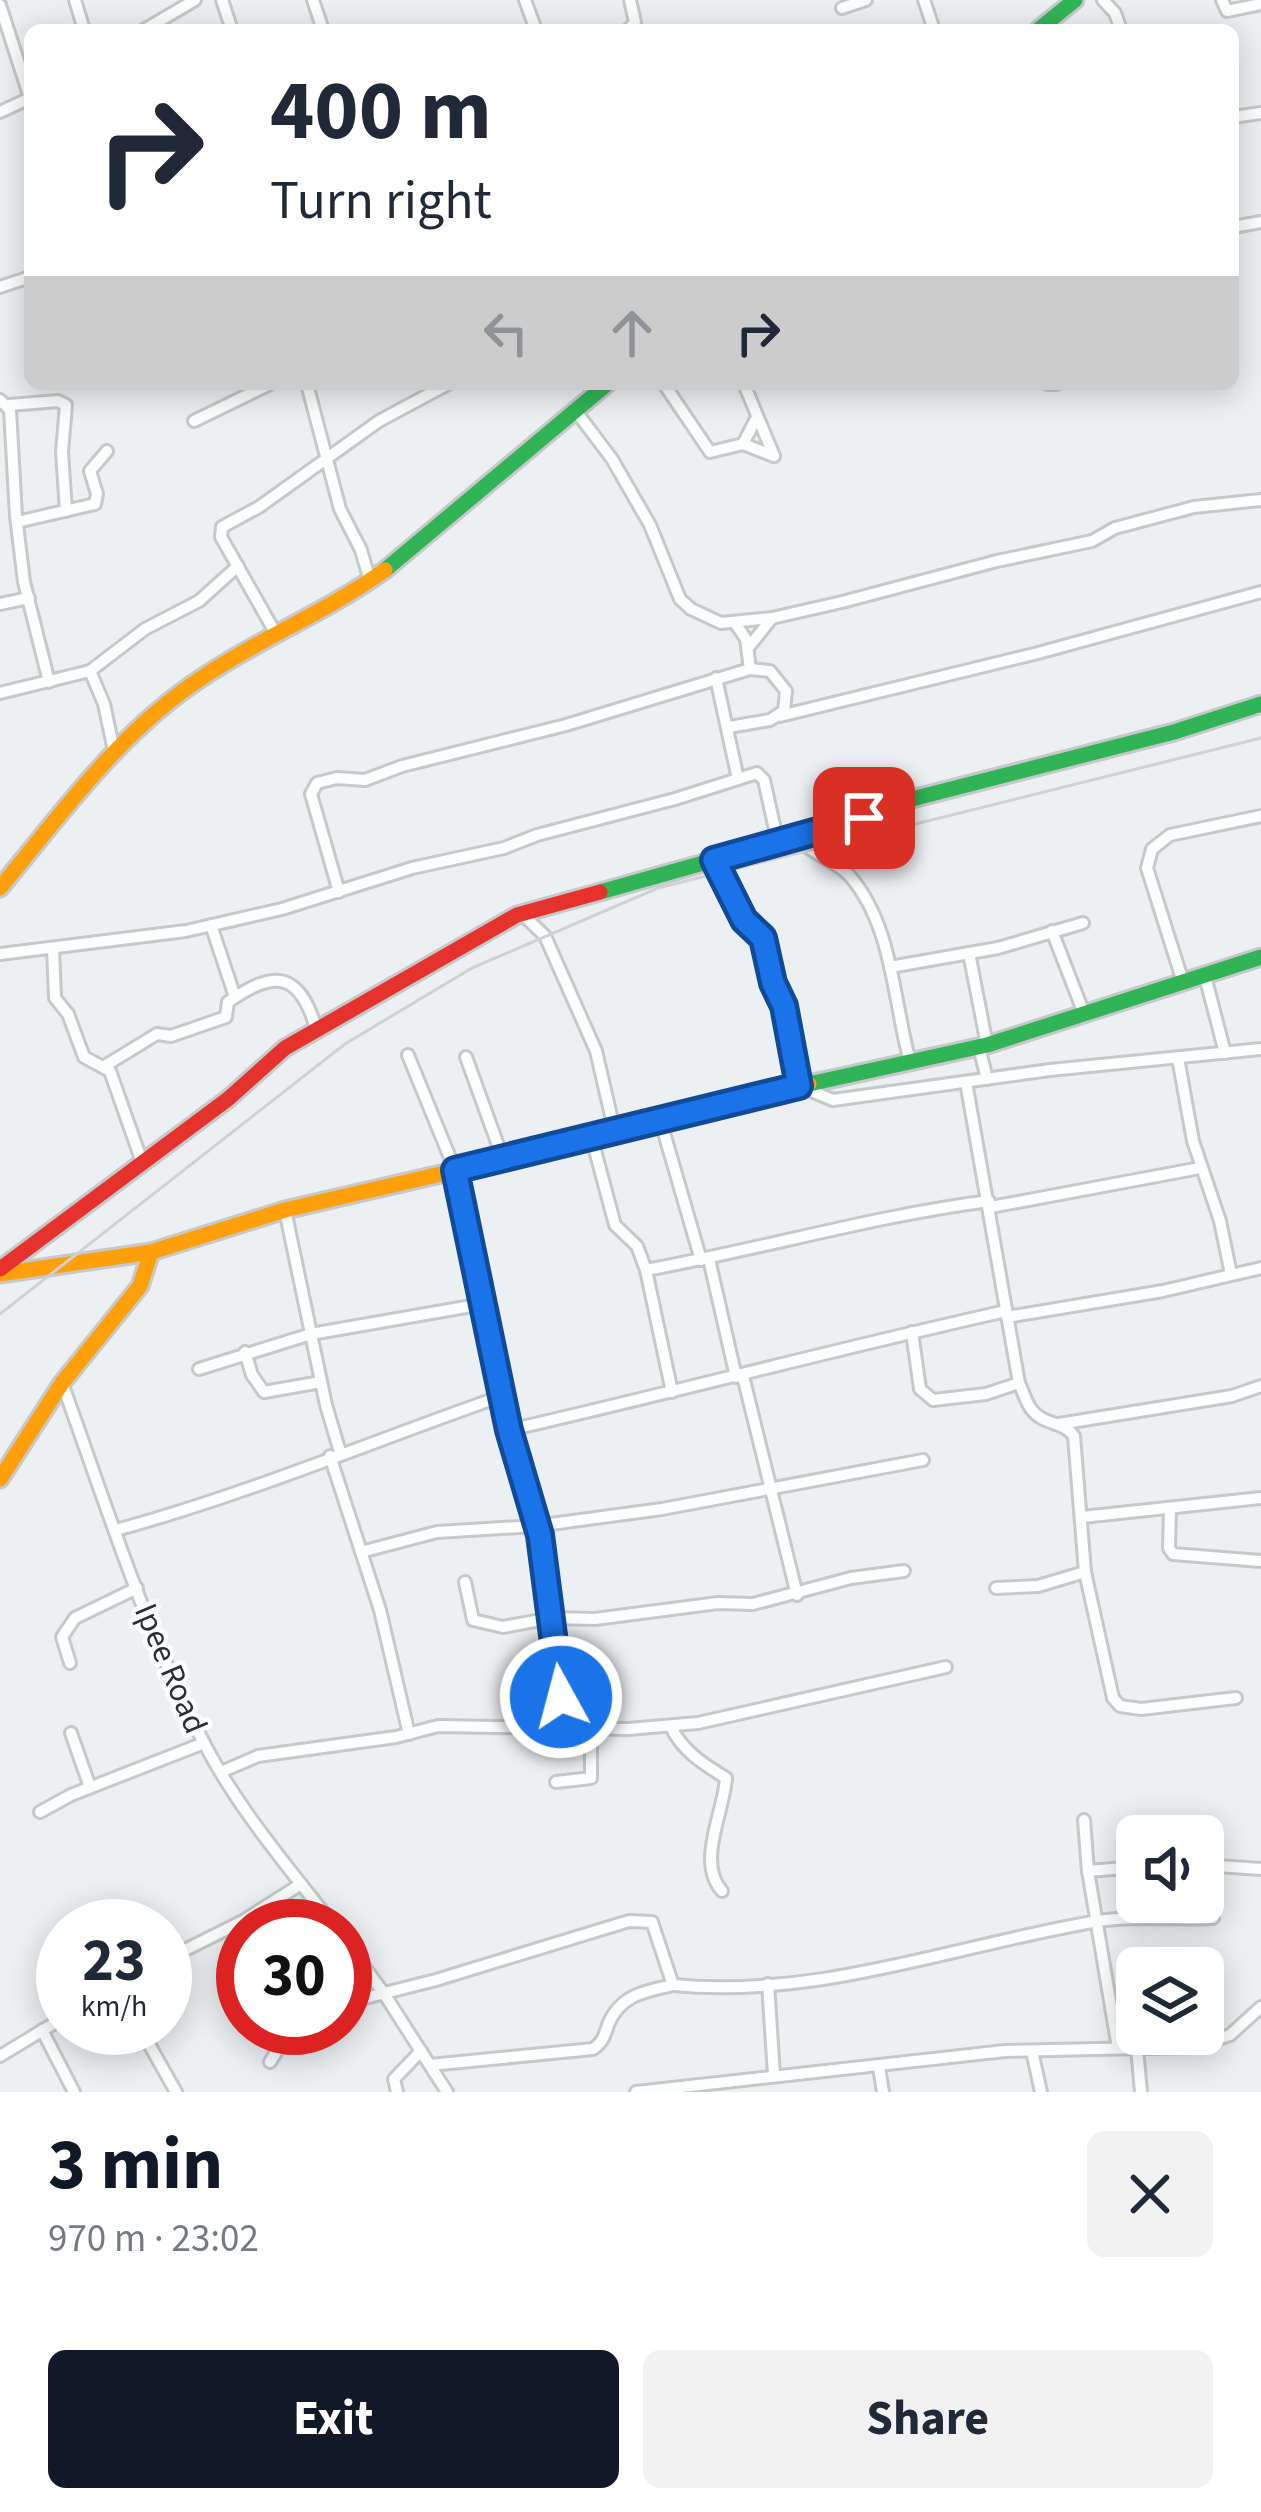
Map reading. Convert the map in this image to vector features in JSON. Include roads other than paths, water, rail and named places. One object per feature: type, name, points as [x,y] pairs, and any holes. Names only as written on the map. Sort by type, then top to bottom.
[{"type":"street","points":[[154,24],[195,0]]},
{"type":"street","points":[[842,8],[866,0]]},
{"type":"street","points":[[1047,0],[1055,17]]},
{"type":"street","points":[[1046,24],[1075,0]]},
{"type":"street","points":[[1222,0],[1227,11],[1261,4]]},
{"type":"street","points":[[0,5],[24,79]]},
{"type":"street","points":[[194,421],[258,390]]},
{"type":"street","points":[[309,390],[344,520],[361,550],[370,581]]},
{"type":"street","points":[[276,634],[221,537],[226,522],[259,507],[380,421],[437,390]]},
{"type":"street","points":[[0,888],[114,751],[188,687],[370,581],[600,390]]},
{"type":"street","points":[[668,390],[710,452],[742,444],[774,456],[745,390]]},
{"type":"street","points":[[49,682],[28,598],[5,403],[58,400],[66,405],[62,452],[66,511]]},
{"type":"street","points":[[575,410],[612,459],[650,525],[680,599],[707,618],[735,622],[772,618],[1092,541],[1114,528],[1194,507],[1261,500]]},
{"type":"street","points":[[742,444],[756,419]]},
{"type":"street","points":[[0,518],[94,504],[97,494],[90,471],[107,451]]},
{"type":"street","points":[[0,692],[90,670],[112,658],[145,628],[199,601],[238,566]]},
{"type":"street","points":[[729,727],[1038,653],[1261,592]]},
{"type":"street","points":[[0,604],[28,598]]},
{"type":"street","points":[[748,648],[772,618]]},
{"type":"street","points":[[735,622],[748,648],[750,669]]},
{"type":"street","points":[[339,892],[311,794],[314,785],[337,778],[364,779],[750,669],[770,671],[786,691],[809,707]]},
{"type":"street","points":[[90,670],[104,704],[114,751]]},
{"type":"street","points":[[716,678],[738,779]]},
{"type":"street","points":[[777,717],[786,707],[786,691]]},
{"type":"street","points":[[0,1272],[316,1028],[522,914],[864,818],[904,801],[1174,732],[1261,704]]},
{"type":"street","points":[[0,954],[212,925],[760,774],[772,813],[790,839],[843,868],[876,917],[910,1063]]},
{"type":"street","points":[[772,813],[790,839]]},
{"type":"street","points":[[1183,982],[1147,868],[1152,849],[1170,835],[1261,816]]},
{"type":"street","points":[[714,860],[744,920],[763,938],[773,983],[784,1006],[799,1086]]},
{"type":"street","points":[[522,914],[545,936],[596,1051],[615,1132]]},
{"type":"street","points":[[890,967],[1034,939],[1083,923]]},
{"type":"street","points":[[212,925],[235,997]]},
{"type":"street","points":[[1052,932],[1084,1016]]},
{"type":"street","points":[[52,948],[55,998],[68,1014],[84,1057],[110,1071],[142,1162]]},
{"type":"street","points":[[969,953],[987,1079]]},
{"type":"street","points":[[0,1272],[55,1269],[151,1252],[284,1210],[983,1046],[1261,956]]},
{"type":"street","points":[[1205,976],[1226,1053]]},
{"type":"street","points":[[103,1067],[157,1034],[171,1036],[223,1019],[227,1002],[267,983],[286,981],[306,998],[316,1028]]},
{"type":"street","points":[[799,1086],[833,1100],[1261,1049]]},
{"type":"street","points":[[408,1055],[455,1170],[509,1430],[536,1526],[563,1725]]},
{"type":"street","points":[[466,1057],[502,1159]]},
{"type":"street","points":[[1178,1058],[1200,1168],[1220,1221],[1232,1274]]},
{"type":"street","points":[[966,1082],[1019,1383],[1033,1412],[1068,1427],[1074,1436],[1084,1573],[1113,1698],[1120,1706],[1142,1709],[1236,1698]]},
{"type":"street","points":[[660,1119],[772,1488],[797,1595]]},
{"type":"street","points":[[592,1139],[615,1225],[637,1246],[646,1270],[673,1392]]},
{"type":"street","points":[[646,1270],[909,1211],[990,1204],[1200,1168]]},
{"type":"street","points":[[284,1210],[335,1454],[409,1734]]},
{"type":"street","points":[[0,1479],[62,1383],[140,1286],[151,1252]]},
{"type":"street","points":[[509,1430],[912,1332],[1084,1306],[1260,1271]]},
{"type":"street","points":[[200,1369],[311,1334],[483,1304]]},
{"type":"street","points":[[912,1332],[920,1389],[933,1400],[986,1394],[1019,1383]]},
{"type":"street","points":[[245,1352],[264,1392],[321,1382]]},
{"type":"street","name":"Ipee Road","points":[[62,1383],[137,1588],[204,1743],[313,1899]]},
{"type":"street","points":[[1055,1424],[1232,1396],[1261,1386]]},
{"type":"street","points":[[116,1530],[218,1502],[335,1454],[502,1396]]},
{"type":"street","points":[[361,1552],[437,1532],[536,1526],[662,1509],[923,1460]]},
{"type":"street","points":[[1082,1516],[1261,1498]]},
{"type":"street","points":[[1170,1510],[1168,1548],[1173,1554],[1261,1561]]},
{"type":"street","points":[[465,1582],[473,1621],[503,1627],[551,1618],[595,1619],[797,1595],[851,1578],[904,1571]]},
{"type":"street","points":[[996,1588],[1038,1586],[1084,1573]]},
{"type":"street","points":[[70,1663],[62,1637],[69,1623],[137,1588]]},
{"type":"street","points":[[221,1772],[272,1753],[454,1726],[671,1727],[758,1712],[946,1667]]},
{"type":"street","points":[[556,1782],[592,1778],[591,1727]]},
{"type":"street","points":[[671,1727],[696,1759],[726,1778],[712,1870],[722,1891]]},
{"type":"street","points":[[70,1733],[90,1787]]},
{"type":"street","points":[[40,1812],[90,1787],[204,1743]]},
{"type":"street","points":[[1084,1820],[1116,2035]]},
{"type":"street","points":[[1224,1866],[1261,1869]]},
{"type":"street","points":[[1088,1871],[1116,1869]]},
{"type":"street","points":[[280,1899],[301,1884]]},
{"type":"street","points":[[372,1995],[647,1919],[654,1925],[673,1985]]},
{"type":"street","points":[[430,2065],[592,2049],[604,2040],[610,2018],[642,1991],[673,1985],[768,1984],[878,1971],[1116,1920]]},
{"type":"street","points":[[372,1977],[447,2092]]},
{"type":"street","points":[[768,1984],[773,2075]]},
{"type":"street","points":[[1224,2038],[1261,2007]]},
{"type":"street","points":[[0,2056],[36,2034]]},
{"type":"street","points":[[636,2092],[1032,2050],[1116,2048]]},
{"type":"street","points":[[1032,2050],[1041,2092]]},
{"type":"street","points":[[397,2092],[394,2079],[422,2051]]},
{"type":"street","points":[[55,2055],[74,2092]]},
{"type":"street","points":[[155,2055],[176,2092]]},
{"type":"street","points":[[270,2062],[274,2055]]},
{"type":"street","points":[[1138,2055],[1141,2092]]},
{"type":"street","points":[[879,2067],[883,2092]]},
{"type":"railway","points":[[0,1314],[345,1044],[472,968],[658,888],[1261,738]]}]
